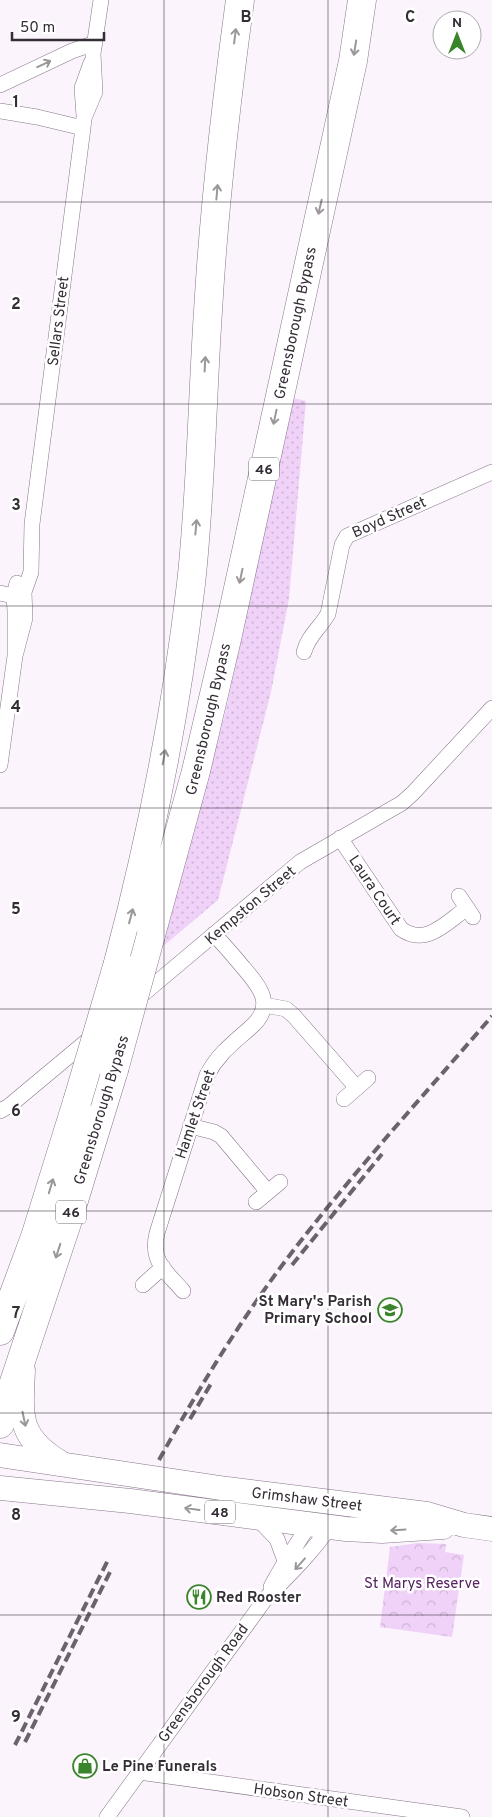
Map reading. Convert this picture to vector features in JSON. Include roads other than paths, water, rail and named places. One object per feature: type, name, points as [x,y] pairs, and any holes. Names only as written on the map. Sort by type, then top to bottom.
[{"type":"highway","name":"Greensborough Bypass","points":[[0,1331],[35,1237],[77,1102],[118,963],[138,887],[155,807],[188,610],[198,502],[212,240],[240,0]]},
{"type":"highway","name":"Greensborough Bypass","points":[[0,1424],[79,1184],[114,1070],[196,771],[227,639],[349,78],[362,0]]},
{"type":"main road","points":[[24,1353],[22,1413],[25,1425],[36,1445],[44,1453],[62,1464]]},
{"type":"main road","name":"Grimshaw Street","points":[[0,1455],[227,1489],[427,1514],[464,1525],[492,1529]]},
{"type":"main road","name":"Grimshaw Street","points":[[0,1488],[382,1531],[464,1525]]},
{"type":"main road","points":[[0,1504],[53,1493]]},
{"type":"main road","name":"Greensborough Road","points":[[320,1525],[333,1503]]},
{"type":"street","name":"Sellars Street","points":[[0,765],[14,656],[25,618],[10,591],[31,572],[32,524],[84,123],[95,92],[94,49],[101,0]]},
{"type":"street","points":[[0,85],[72,51],[94,49]]},
{"type":"street","points":[[0,112],[84,123]]},
{"type":"street","name":"Boyd Street","points":[[304,652],[310,637],[328,614],[342,545],[347,536],[492,472]]},
{"type":"street","name":"Kempston Street","points":[[3,1112],[300,862],[390,811],[413,793],[492,708]]},
{"type":"street","name":"Laura Court","points":[[340,838],[401,929],[407,933],[414,936],[426,936],[466,907]]},
{"type":"street","points":[[214,934],[258,986],[264,998],[264,1005],[286,1009],[362,1083],[344,1099]]},
{"type":"street","name":"Hamlet Street","points":[[183,1291],[162,1267],[155,1255],[155,1242],[202,1087],[213,1064],[229,1045],[258,1020],[264,1005]]},
{"type":"street","points":[[190,1126],[214,1132],[221,1136],[262,1197],[280,1182]]},
{"type":"street","points":[[143,1285],[162,1267]]},
{"type":"street","points":[[255,1516],[277,1539],[285,1561]]},
{"type":"street","name":"Greensborough Road","points":[[266,1598],[285,1561],[300,1541],[320,1525]]},
{"type":"street","name":"Greensborough Road","points":[[107,1817],[266,1598],[321,1541],[320,1525]]},
{"type":"street","name":"Hobson Street","points":[[139,1772],[462,1817]]},
{"type":"railway","points":[[159,1460],[223,1351],[277,1272],[343,1188],[492,1016]]},
{"type":"railway","points":[[292,1265],[382,1154]]},
{"type":"railway","points":[[190,1419],[212,1382]]},
{"type":"railway","points":[[15,1745],[109,1558]]},
{"type":"railway","points":[[25,1742],[111,1570]]},
{"type":"place","name":"St Mary's Parish Primary School","points":[[390,1310]]},
{"type":"place","name":"Red Rooster","points":[[199,1597]]},
{"type":"place","name":"Le Pine Funerals","points":[[85,1766]]},
{"type":"park label","name":"St Marys Reserve","points":[[422,1583]]}]
